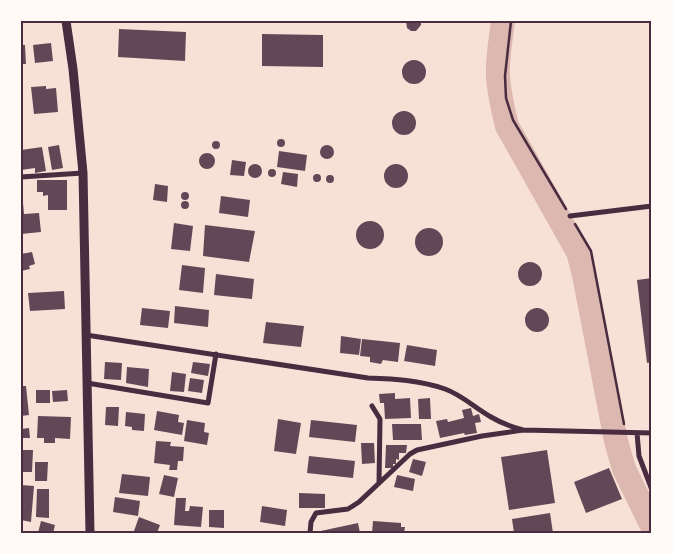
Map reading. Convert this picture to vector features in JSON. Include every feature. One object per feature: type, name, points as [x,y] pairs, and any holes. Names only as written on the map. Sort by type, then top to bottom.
[{"type":"street","points":[[66,21],[73,69],[83,173],[90,533]]},
{"type":"street","points":[[21,177],[83,173]]},
{"type":"street","points":[[570,216],[652,206]]},
{"type":"street","points":[[86,334],[368,378],[414,380],[446,389],[465,399],[491,417],[523,430]]},
{"type":"street","points":[[87,383],[208,403],[216,354]]},
{"type":"street","points":[[372,406],[380,419],[379,483]]},
{"type":"street","points":[[310,533],[311,522],[316,513],[348,509],[359,502],[410,454],[418,450],[482,436],[523,430],[652,433]]},
{"type":"street","points":[[637,433],[639,456],[652,490]]},
{"type":"path","points":[[511,21],[505,76],[506,98],[513,120],[592,252],[626,432]]},
{"type":"building","points":[[406,21],[421,21],[421,25],[416,31],[411,31],[407,28]]},
{"type":"building","points":[[119,29],[186,32],[185,61],[118,57]]},
{"type":"building","points":[[262,34],[323,35],[323,67],[262,66]]},
{"type":"building","points":[[51,43],[53,61],[35,63],[33,45]]},
{"type":"building","points":[[21,45],[25,45],[26,64],[21,64]]},
{"type":"building","points":[[414,60],[419,61],[425,67],[425,77],[419,83],[414,84],[409,83],[403,77],[402,72],[403,67],[409,61]]},
{"type":"building","points":[[46,86],[46,89],[56,88],[58,112],[34,114],[31,87]]},
{"type":"building","points":[[404,111],[409,112],[415,118],[415,128],[409,134],[404,135],[399,134],[393,128],[392,123],[393,118],[399,112]]},
{"type":"building","points":[[281,139],[285,143],[281,147],[277,143]]},
{"type":"building","points":[[216,141],[220,145],[216,149],[212,145]]},
{"type":"building","points":[[59,145],[63,168],[52,170],[48,147]]},
{"type":"building","points":[[327,145],[332,147],[334,152],[332,157],[327,159],[322,157],[320,152],[322,147]]},
{"type":"building","points":[[42,147],[46,171],[35,173],[35,168],[21,170],[21,150]]},
{"type":"building","points":[[279,151],[307,155],[305,171],[277,167]]},
{"type":"building","points":[[207,153],[213,155],[215,161],[213,167],[207,169],[201,167],[199,161],[201,155]]},
{"type":"building","points":[[232,160],[246,162],[244,176],[230,175]]},
{"type":"building","points":[[255,164],[260,166],[262,171],[260,176],[255,178],[250,176],[248,171],[250,166]]},
{"type":"building","points":[[396,164],[401,165],[407,171],[407,181],[401,187],[396,188],[391,187],[385,181],[384,176],[385,171],[391,165]]},
{"type":"building","points":[[272,169],[276,173],[272,177],[268,173]]},
{"type":"building","points":[[283,172],[298,174],[297,187],[281,184]]},
{"type":"building","points":[[317,174],[321,178],[317,182],[313,178]]},
{"type":"building","points":[[330,175],[334,179],[330,183],[326,179]]},
{"type":"building","points":[[37,180],[67,180],[67,210],[48,210],[48,195],[43,196],[43,192],[37,192]]},
{"type":"building","points":[[155,184],[168,186],[167,202],[153,200]]},
{"type":"building","points":[[185,192],[189,196],[185,200],[181,196]]},
{"type":"building","points":[[221,196],[250,200],[248,217],[219,213]]},
{"type":"building","points":[[185,201],[189,205],[185,209],[181,205]]},
{"type":"building","points":[[21,203],[23,203],[24,214],[39,213],[41,232],[21,234]]},
{"type":"building","points":[[370,221],[380,225],[384,235],[380,245],[370,249],[360,245],[356,235],[360,225]]},
{"type":"building","points":[[174,223],[193,226],[190,251],[171,249]]},
{"type":"building","points":[[205,225],[255,231],[249,262],[203,256]]},
{"type":"building","points":[[429,228],[439,232],[443,242],[439,252],[429,256],[419,252],[415,242],[419,232]]},
{"type":"building","points":[[32,252],[35,264],[29,266],[30,269],[21,271],[21,254]]},
{"type":"building","points":[[530,262],[535,263],[541,269],[541,279],[535,285],[530,286],[525,285],[519,279],[518,274],[519,269],[525,263]]},
{"type":"building","points":[[182,265],[205,268],[203,293],[179,290]]},
{"type":"building","points":[[216,274],[254,279],[252,299],[214,295]]},
{"type":"building","points":[[652,278],[652,362],[647,363],[637,280]]},
{"type":"building","points":[[64,291],[65,309],[30,311],[28,293]]},
{"type":"building","points":[[175,306],[209,310],[208,327],[174,323]]},
{"type":"building","points":[[142,308],[170,311],[168,328],[140,325]]},
{"type":"building","points":[[537,308],[542,309],[548,315],[548,325],[542,331],[537,332],[532,331],[526,325],[525,320],[526,315],[532,309]]},
{"type":"building","points":[[266,322],[304,326],[301,347],[263,343]]},
{"type":"building","points":[[341,336],[361,339],[359,355],[340,353]]},
{"type":"building","points":[[362,339],[400,343],[398,362],[383,360],[381,364],[370,362],[370,357],[360,356]]},
{"type":"building","points":[[407,345],[437,350],[435,366],[404,361]]},
{"type":"building","points":[[105,362],[122,363],[121,380],[104,379]]},
{"type":"building","points":[[193,362],[210,364],[208,376],[191,373]]},
{"type":"building","points":[[127,367],[149,369],[148,387],[126,383]]},
{"type":"building","points":[[172,372],[186,374],[184,392],[170,391]]},
{"type":"building","points":[[190,378],[204,380],[202,393],[188,391]]},
{"type":"building","points":[[21,386],[26,386],[29,415],[21,416]]},
{"type":"building","points":[[36,390],[50,390],[50,403],[36,403]]},
{"type":"building","points":[[67,390],[68,401],[53,402],[52,391]]},
{"type":"building","points":[[395,393],[395,399],[410,398],[411,418],[385,419],[384,403],[380,403],[379,394]]},
{"type":"building","points":[[430,398],[431,419],[419,419],[418,399]]},
{"type":"building","points":[[106,407],[119,407],[118,426],[105,425]]},
{"type":"building","points":[[471,408],[473,416],[479,414],[481,422],[475,423],[477,433],[465,435],[464,433],[440,438],[436,421],[447,419],[448,422],[464,418],[462,410]]},
{"type":"building","points":[[157,411],[179,415],[178,422],[184,423],[182,435],[154,430]]},
{"type":"building","points":[[126,412],[145,414],[144,431],[132,430],[132,427],[125,426]]},
{"type":"building","points":[[38,416],[71,417],[70,439],[55,438],[55,443],[44,443],[44,438],[37,438]]},
{"type":"building","points":[[278,419],[301,423],[296,454],[274,451]]},
{"type":"building","points":[[187,420],[205,423],[204,432],[209,433],[207,445],[184,441]]},
{"type":"building","points":[[311,420],[357,425],[355,442],[309,437]]},
{"type":"building","points":[[392,424],[421,424],[422,440],[393,440]]},
{"type":"building","points":[[29,428],[30,438],[21,438],[21,429]]},
{"type":"building","points":[[156,441],[171,442],[170,446],[184,447],[183,461],[178,461],[177,470],[169,470],[170,465],[154,463]]},
{"type":"building","points":[[361,443],[374,443],[375,463],[362,464]]},
{"type":"building","points":[[386,445],[407,445],[406,453],[399,453],[399,460],[396,459],[396,464],[393,464],[393,468],[385,468]]},
{"type":"building","points":[[21,450],[33,450],[32,472],[21,472]]},
{"type":"building","points":[[547,450],[555,503],[509,510],[501,457]]},
{"type":"building","points":[[309,456],[355,461],[353,478],[307,473]]},
{"type":"building","points":[[413,459],[426,462],[422,476],[409,472]]},
{"type":"building","points":[[35,462],[48,462],[47,481],[35,481]]},
{"type":"building","points":[[609,468],[622,499],[586,513],[574,482]]},
{"type":"building","points":[[122,474],[150,477],[148,496],[119,493]]},
{"type":"building","points":[[164,475],[178,478],[174,497],[159,494]]},
{"type":"building","points":[[397,475],[415,479],[413,491],[394,487]]},
{"type":"building","points":[[21,485],[34,486],[31,522],[21,520]]},
{"type":"building","points":[[37,489],[49,489],[49,518],[36,517]]},
{"type":"building","points":[[299,493],[325,494],[325,508],[299,508]]},
{"type":"building","points":[[115,497],[140,501],[138,516],[113,512]]},
{"type":"building","points":[[176,498],[186,498],[185,511],[189,511],[190,506],[203,507],[201,527],[174,525]]},
{"type":"building","points":[[262,506],[287,510],[285,526],[260,522]]},
{"type":"building","points":[[209,510],[224,510],[224,528],[209,527]]},
{"type":"building","points":[[550,513],[553,533],[514,533],[512,519]]},
{"type":"building","points":[[139,517],[160,525],[157,533],[134,531]]},
{"type":"building","points":[[41,521],[55,525],[53,533],[38,533]]},
{"type":"building","points":[[373,521],[401,523],[401,527],[405,527],[404,533],[372,533]]},
{"type":"building","points":[[358,523],[360,533],[316,533],[316,532]]},
{"type":"waterway","points":[[503,21],[498,76],[507,126],[578,252],[616,441],[624,469],[652,526]]}]
